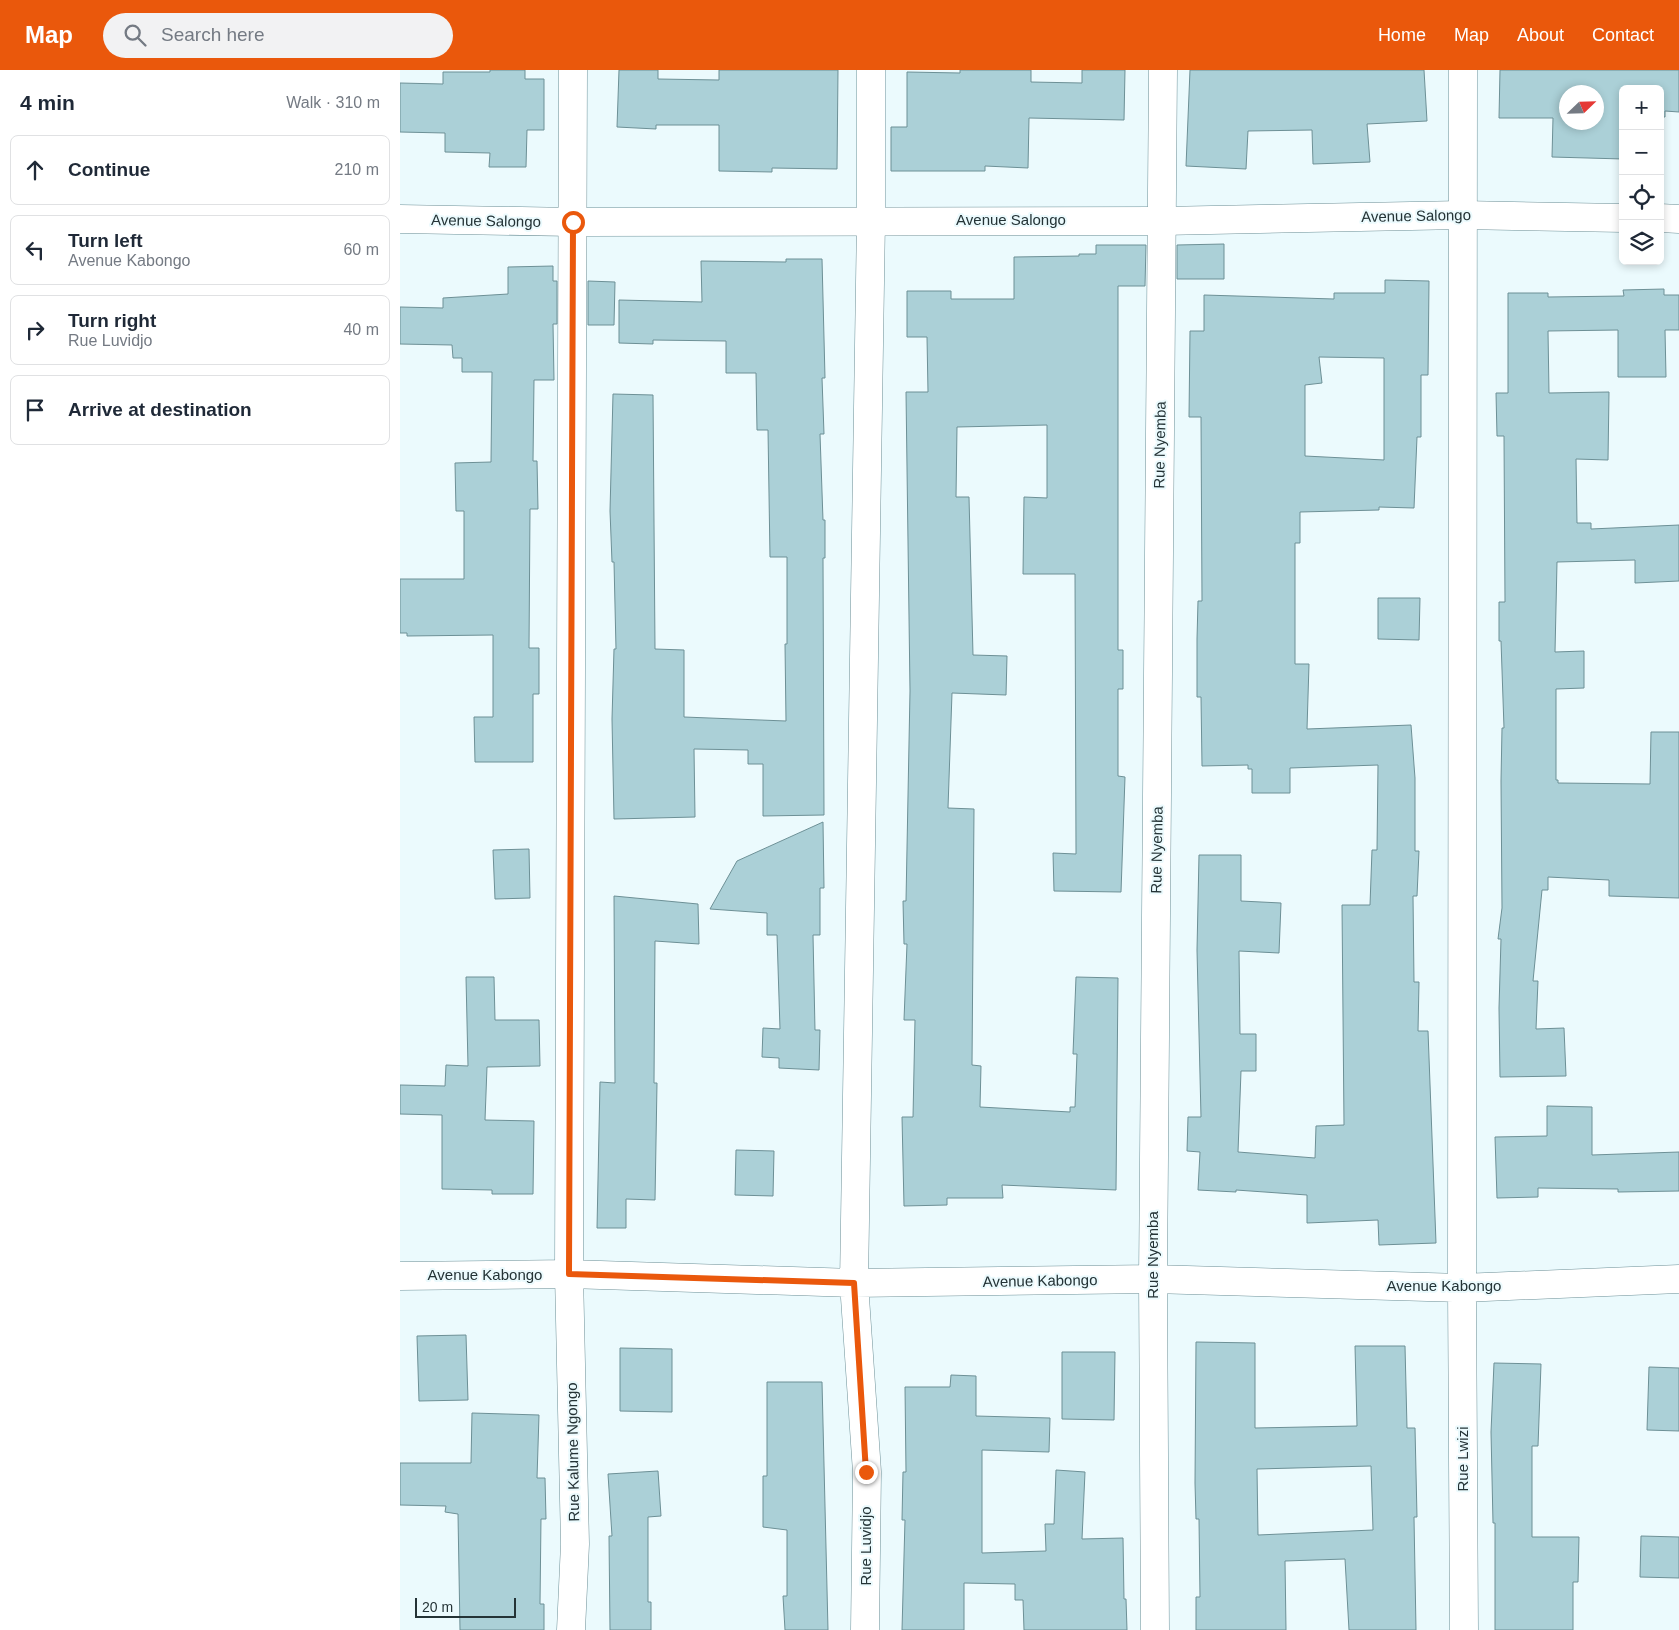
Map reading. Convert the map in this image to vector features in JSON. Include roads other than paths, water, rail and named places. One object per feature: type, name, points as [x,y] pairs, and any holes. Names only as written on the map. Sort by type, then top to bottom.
[{"type":"street","name":"Rue Kalume Ngongo","points":[[571,1630],[575,1544],[569,1274],[573,70]]},
{"type":"street","name":"Rue Luvidjo","points":[[865,1630],[866,1472],[854,1283],[871,220],[871,70]]},
{"type":"street","name":"Rue Nyemba","points":[[1155,1630],[1153,1279],[1163,70]]},
{"type":"street","name":"Rue Lwizi","points":[[1463,70],[1462,1288],[1464,1630]]},
{"type":"street","name":"Avenue Salongo","points":[[400,219],[573,222],[1162,220],[1462,215],[1619,218]]},
{"type":"street","points":[[1664,218],[1679,218]]},
{"type":"street","name":"Avenue Kabongo","points":[[400,1276],[569,1274],[854,1283],[1153,1279],[1462,1288],[1679,1279]]}]
